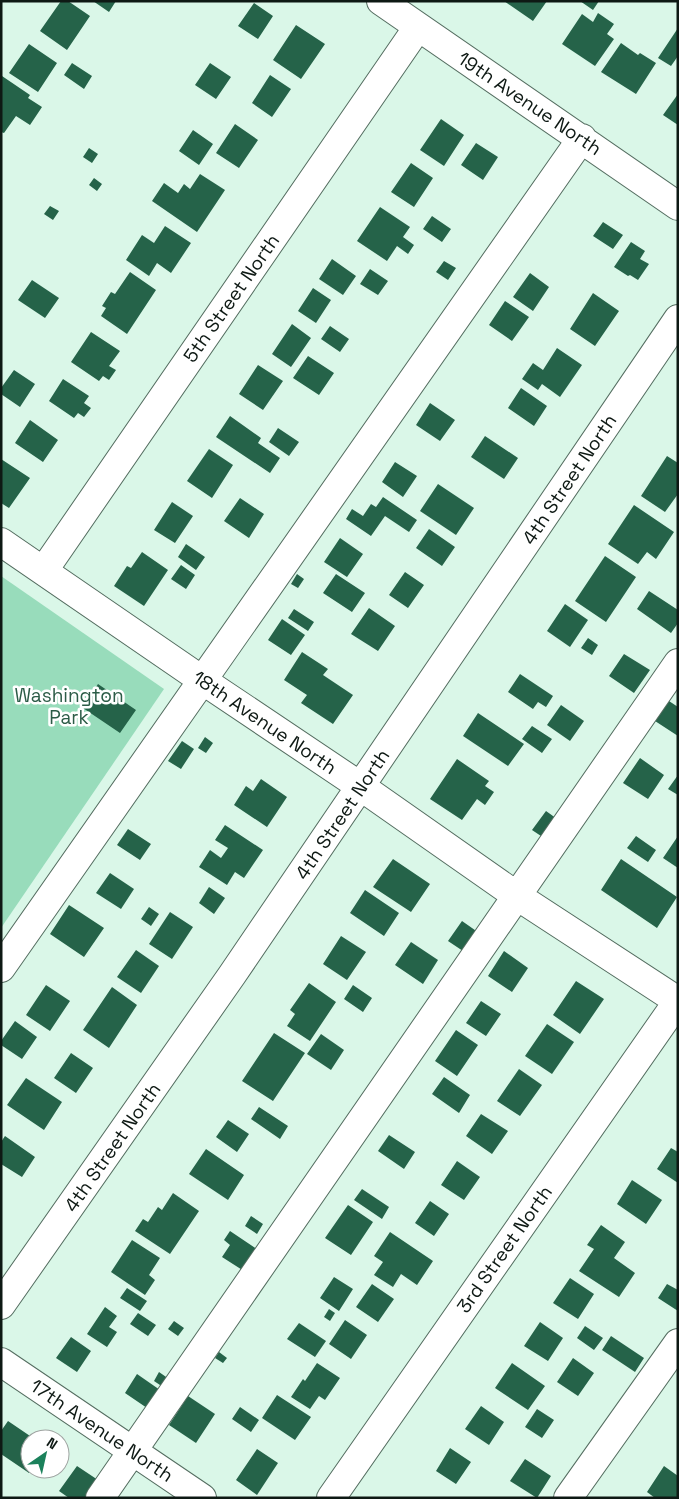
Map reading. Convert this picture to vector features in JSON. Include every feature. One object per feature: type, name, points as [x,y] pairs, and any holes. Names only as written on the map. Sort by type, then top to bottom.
[{"type":"street","name":"19th Avenue North","points":[[381,1],[678,206]]},
{"type":"street","name":"5th Street North","points":[[44,570],[418,26]]},
{"type":"street","points":[[1,968],[582,138]]},
{"type":"street","name":"4th Street North","points":[[1,1305],[232,975],[678,320]]},
{"type":"street","name":"18th Avenue North","points":[[1,542],[360,786],[517,896],[678,1001]]},
{"type":"street","points":[[100,1498],[678,663]]},
{"type":"street","name":"3rd Street North","points":[[331,1498],[678,1001]]},
{"type":"street","points":[[568,1498],[678,1343]]},
{"type":"street","name":"17th Avenue North","points":[[1,1362],[202,1498]]},
{"type":"green space","name":"Washington Park","points":[[1,576],[164,689],[1,928]]},
{"type":"building","points":[[61,1],[68,1],[90,16],[67,50],[40,31]]},
{"type":"building","points":[[93,1],[116,1],[109,12]]},
{"type":"building","points":[[504,1],[547,1],[533,21]]},
{"type":"building","points":[[580,1],[599,1],[593,10]]},
{"type":"building","points":[[254,3],[273,16],[258,39],[238,26]]},
{"type":"building","points":[[598,13],[614,24],[607,34],[614,39],[595,66],[562,44],[582,14],[593,22]]},
{"type":"building","points":[[296,25],[325,44],[301,79],[273,60]]},
{"type":"building","points":[[678,28],[678,56],[671,66],[658,58]]},
{"type":"building","points":[[621,43],[638,55],[640,53],[656,63],[636,94],[601,72]]},
{"type":"building","points":[[29,44],[57,63],[38,92],[9,73]]},
{"type":"building","points":[[72,63],[92,76],[84,89],[64,75]]},
{"type":"building","points":[[210,63],[231,77],[216,99],[195,85]]},
{"type":"building","points":[[270,75],[291,89],[272,117],[252,103]]},
{"type":"building","points":[[2,76],[30,95],[28,98],[42,107],[30,125],[16,116],[4,133],[1,132]]},
{"type":"building","points":[[678,94],[678,125],[663,115]]},
{"type":"building","points":[[441,119],[464,135],[444,166],[420,150]]},
{"type":"building","points":[[235,124],[258,140],[239,168],[216,153]]},
{"type":"building","points":[[193,130],[213,144],[199,165],[179,151]]},
{"type":"building","points":[[476,143],[498,157],[483,180],[461,165]]},
{"type":"building","points":[[89,148],[98,154],[92,163],[83,157]]},
{"type":"building","points":[[411,163],[433,178],[414,207],[391,192]]},
{"type":"building","points":[[200,174],[225,190],[197,232],[152,201],[164,183],[178,193],[184,184],[190,189]]},
{"type":"building","points":[[94,178],[102,184],[97,191],[89,185]]},
{"type":"building","points":[[50,206],[59,211],[53,220],[44,214]]},
{"type":"building","points":[[380,207],[410,227],[403,237],[414,245],[408,254],[397,246],[387,261],[357,241]]},
{"type":"building","points":[[432,216],[451,229],[442,242],[423,229]]},
{"type":"building","points":[[603,222],[623,235],[613,249],[593,236]]},
{"type":"building","points":[[165,226],[191,243],[171,273],[157,263],[149,276],[126,260],[142,235],[154,243]]},
{"type":"building","points":[[631,242],[645,251],[640,259],[649,264],[638,280],[614,267]]},
{"type":"building","points":[[332,259],[356,276],[343,295],[319,279]]},
{"type":"building","points":[[444,261],[456,268],[448,280],[436,272]]},
{"type":"building","points":[[370,269],[388,281],[378,295],[360,284]]},
{"type":"building","points":[[130,272],[156,290],[127,334],[101,316],[106,308],[102,306],[111,292],[115,294]]},
{"type":"building","points":[[530,273],[549,287],[533,311],[513,297]]},
{"type":"building","points":[[32,280],[59,298],[45,318],[18,300]]},
{"type":"building","points":[[313,288],[331,300],[316,323],[298,311]]},
{"type":"building","points":[[593,293],[619,311],[595,346],[570,329]]},
{"type":"building","points":[[505,301],[529,317],[512,341],[489,325]]},
{"type":"building","points":[[292,324],[311,338],[291,367],[272,354]]},
{"type":"building","points":[[330,326],[349,339],[340,352],[321,339]]},
{"type":"building","points":[[91,332],[120,351],[109,366],[116,370],[109,380],[103,376],[99,381],[71,362]]},
{"type":"building","points":[[557,348],[582,365],[560,397],[542,384],[538,390],[522,379],[533,363],[543,370]]},
{"type":"building","points":[[308,356],[334,373],[319,395],[293,378]]},
{"type":"building","points":[[258,365],[283,381],[263,410],[239,394]]},
{"type":"building","points":[[14,370],[35,384],[20,407],[1,394],[1,388]]},
{"type":"building","points":[[63,379],[89,396],[84,403],[91,408],[84,417],[78,413],[74,418],[49,401]]},
{"type":"building","points":[[521,388],[547,406],[534,426],[508,408]]},
{"type":"building","points":[[430,403],[455,420],[440,441],[416,425]]},
{"type":"building","points":[[230,416],[261,438],[258,443],[280,458],[270,473],[216,437]]},
{"type":"building","points":[[30,420],[58,440],[43,462],[15,443]]},
{"type":"building","points":[[278,428],[299,442],[289,456],[269,442]]},
{"type":"building","points":[[485,436],[518,458],[504,479],[471,457]]},
{"type":"building","points":[[209,449],[233,465],[212,498],[187,481]]},
{"type":"building","points":[[667,456],[678,463],[678,494],[665,512],[641,496]]},
{"type":"building","points":[[1,459],[30,478],[9,508],[1,503]]},
{"type":"building","points":[[395,462],[417,476],[403,497],[382,482]]},
{"type":"building","points":[[438,484],[474,508],[456,535],[420,511]]},
{"type":"building","points":[[383,497],[417,520],[409,532],[385,516],[371,536],[346,519],[352,509],[363,516],[371,504],[376,507]]},
{"type":"building","points":[[240,498],[264,514],[249,538],[224,521]]},
{"type":"building","points":[[172,502],[193,516],[175,543],[154,530]]},
{"type":"building","points":[[634,505],[674,532],[656,559],[647,552],[638,564],[608,544]]},
{"type":"building","points":[[429,529],[455,547],[442,566],[416,548]]},
{"type":"building","points":[[340,538],[363,554],[347,577],[324,562]]},
{"type":"building","points":[[186,544],[205,557],[196,570],[178,557]]},
{"type":"building","points":[[142,552],[168,570],[144,606],[114,586],[127,566],[131,568]]},
{"type":"building","points":[[605,556],[636,577],[606,622],[575,601]]},
{"type":"building","points":[[181,565],[195,575],[186,589],[171,579]]},
{"type":"building","points":[[405,572],[424,585],[408,608],[389,595]]},
{"type":"building","points":[[297,574],[304,579],[298,588],[291,584]]},
{"type":"building","points":[[336,574],[365,593],[352,612],[323,593]]},
{"type":"building","points":[[649,591],[678,610],[678,623],[671,633],[637,609]]},
{"type":"building","points":[[565,604],[588,620],[570,647],[547,631]]},
{"type":"building","points":[[369,608],[395,626],[378,651],[351,634]]},
{"type":"building","points":[[294,609],[314,622],[308,631],[288,618]]},
{"type":"building","points":[[282,619],[305,635],[291,655],[268,640]]},
{"type":"building","points":[[588,638],[598,645],[592,655],[581,648]]},
{"type":"building","points":[[302,652],[328,669],[323,675],[353,695],[333,724],[301,703],[307,695],[284,680]]},
{"type":"building","points":[[624,654],[650,670],[634,693],[609,676]]},
{"type":"building","points":[[520,674],[553,696],[546,707],[538,702],[533,709],[508,692]]},
{"type":"building","points":[[98,684],[136,710],[120,733],[83,708]]},
{"type":"building","points":[[669,701],[678,707],[678,736],[655,721]]},
{"type":"building","points":[[561,705],[584,721],[570,741],[547,725]]},
{"type":"building","points":[[478,713],[524,744],[508,766],[463,736]]},
{"type":"building","points":[[532,726],[552,739],[542,753],[522,739]]},
{"type":"building","points":[[205,737],[213,743],[206,753],[198,748]]},
{"type":"building","points":[[182,741],[194,749],[181,769],[168,761]]},
{"type":"building","points":[[640,758],[664,775],[648,799],[623,783]]},
{"type":"building","points":[[457,759],[489,781],[485,786],[494,792],[485,805],[477,799],[462,820],[430,799]]},
{"type":"building","points":[[678,775],[678,795],[668,789]]},
{"type":"building","points":[[261,779],[287,797],[267,827],[234,805],[246,786],[253,791]]},
{"type":"building","points":[[546,811],[560,821],[547,840],[532,830]]},
{"type":"building","points":[[225,825],[263,850],[244,878],[235,872],[227,885],[199,867],[210,850],[221,858],[228,848],[215,840]]},
{"type":"building","points":[[128,829],[151,844],[140,860],[117,845]]},
{"type":"building","points":[[636,836],[656,850],[648,862],[627,848]]},
{"type":"building","points":[[678,836],[678,868],[663,858]]},
{"type":"building","points":[[393,859],[430,884],[411,912],[373,887]]},
{"type":"building","points":[[621,859],[677,897],[657,928],[601,890]]},
{"type":"building","points":[[110,873],[134,889],[121,909],[96,893]]},
{"type":"building","points":[[209,887],[225,898],[214,914],[199,903]]},
{"type":"building","points":[[365,890],[399,913],[384,936],[350,913]]},
{"type":"building","points":[[69,905],[104,928],[84,957],[50,934]]},
{"type":"building","points":[[149,907],[159,914],[151,926],[141,919]]},
{"type":"building","points":[[170,912],[193,927],[172,959],[149,944]]},
{"type":"building","points":[[462,921],[482,935],[469,955],[448,941]]},
{"type":"building","points":[[341,936],[366,952],[347,980],[323,964]]},
{"type":"building","points":[[411,942],[438,960],[423,984],[395,965]]},
{"type":"building","points":[[136,950],[159,966],[141,993],[117,977]]},
{"type":"building","points":[[504,951],[528,968],[512,992],[488,976]]},
{"type":"building","points":[[576,981],[604,999],[580,1034],[553,1015]]},
{"type":"building","points":[[309,983],[336,1002],[310,1041],[287,1026],[295,1014],[290,1010]]},
{"type":"building","points":[[46,985],[70,1001],[50,1031],[26,1015]]},
{"type":"building","points":[[353,985],[372,998],[363,1012],[344,999]]},
{"type":"building","points":[[112,987],[137,1005],[109,1048],[83,1030]]},
{"type":"building","points":[[481,1001],[501,1014],[486,1036],[466,1023]]},
{"type":"building","points":[[15,1021],[37,1037],[22,1059],[1,1045],[1,1041]]},
{"type":"building","points":[[547,1024],[574,1042],[552,1074],[525,1056]]},
{"type":"building","points":[[456,1030],[478,1045],[457,1076],[435,1061]]},
{"type":"building","points":[[274,1033],[305,1053],[273,1101],[242,1081]]},
{"type":"building","points":[[321,1034],[344,1050],[331,1070],[307,1054]]},
{"type":"building","points":[[71,1053],[93,1068],[76,1093],[54,1078]]},
{"type":"building","points":[[519,1069],[542,1085],[520,1116],[497,1101]]},
{"type":"building","points":[[444,1077],[470,1095],[459,1113],[432,1094]]},
{"type":"building","points":[[26,1078],[62,1102],[44,1130],[7,1105]]},
{"type":"building","points":[[259,1107],[288,1126],[280,1139],[251,1119]]},
{"type":"building","points":[[481,1114],[508,1131],[492,1154],[466,1136]]},
{"type":"building","points":[[228,1120],[249,1134],[237,1152],[216,1137]]},
{"type":"building","points":[[389,1135],[415,1152],[404,1169],[378,1151]]},
{"type":"building","points":[[5,1136],[35,1157],[22,1177],[1,1164],[1,1142]]},
{"type":"building","points":[[671,1148],[678,1152],[678,1183],[657,1169]]},
{"type":"building","points":[[206,1149],[244,1175],[228,1200],[189,1174]]},
{"type":"building","points":[[457,1161],[480,1177],[464,1200],[441,1185]]},
{"type":"building","points":[[632,1180],[662,1200],[646,1224],[617,1204]]},
{"type":"building","points":[[362,1189],[389,1207],[382,1219],[354,1200]]},
{"type":"building","points":[[173,1193],[199,1211],[170,1254],[135,1231],[143,1219],[148,1222],[158,1207],[162,1210]]},
{"type":"building","points":[[430,1201],[449,1214],[434,1236],[415,1223]]},
{"type":"building","points":[[348,1205],[373,1222],[351,1255],[325,1238]]},
{"type":"building","points":[[251,1216],[263,1224],[257,1234],[245,1226]]},
{"type":"building","points":[[601,1225],[625,1242],[614,1258],[635,1273],[619,1297],[579,1271],[594,1249],[587,1245]]},
{"type":"building","points":[[230,1231],[261,1252],[247,1273],[222,1257],[230,1245],[224,1240]]},
{"type":"building","points":[[390,1232],[433,1261],[417,1285],[401,1274],[393,1287],[374,1275],[383,1262],[374,1256]]},
{"type":"building","points":[[132,1240],[160,1258],[149,1275],[155,1280],[145,1295],[111,1272]]},
{"type":"building","points":[[334,1277],[353,1289],[339,1311],[320,1298]]},
{"type":"building","points":[[570,1278],[594,1294],[578,1319],[553,1303]]},
{"type":"building","points":[[372,1284],[394,1299],[378,1322],[356,1307]]},
{"type":"building","points":[[667,1284],[678,1290],[678,1311],[658,1298]]},
{"type":"building","points":[[127,1288],[147,1301],[140,1311],[120,1298]]},
{"type":"building","points":[[105,1307],[117,1316],[109,1327],[117,1332],[107,1347],[87,1334]]},
{"type":"building","points":[[329,1309],[335,1313],[330,1321],[324,1317]]},
{"type":"building","points":[[138,1313],[156,1325],[148,1336],[130,1324]]},
{"type":"building","points":[[345,1320],[367,1335],[351,1359],[329,1344]]},
{"type":"building","points":[[174,1321],[184,1328],[178,1336],[168,1329]]},
{"type":"building","points":[[540,1322],[563,1338],[548,1361],[524,1346]]},
{"type":"building","points":[[299,1323],[326,1341],[315,1357],[287,1339]]},
{"type":"building","points":[[585,1326],[603,1338],[594,1350],[577,1338]]},
{"type":"building","points":[[611,1336],[644,1358],[635,1372],[602,1350]]},
{"type":"building","points":[[71,1337],[91,1351],[77,1372],[56,1358]]},
{"type":"building","points":[[219,1352],[227,1358],[223,1363],[215,1358]]},
{"type":"building","points":[[573,1358],[594,1373],[578,1396],[557,1382]]},
{"type":"building","points":[[317,1363],[340,1378],[325,1400],[319,1396],[310,1409],[291,1397]]},
{"type":"building","points":[[512,1363],[545,1386],[528,1410],[495,1388]]},
{"type":"building","points":[[159,1372],[169,1379],[163,1387],[154,1381]]},
{"type":"building","points":[[137,1374],[160,1390],[147,1408],[125,1393]]},
{"type":"building","points":[[277,1395],[311,1417],[295,1440],[262,1418]]},
{"type":"building","points":[[188,1396],[215,1414],[196,1443],[169,1425]]},
{"type":"building","points":[[481,1406],[504,1422],[489,1445],[465,1429]]},
{"type":"building","points":[[240,1407],[259,1420],[251,1432],[232,1419]]},
{"type":"building","points":[[537,1409],[554,1420],[542,1438],[525,1427]]},
{"type":"building","points":[[8,1421],[20,1429],[20,1467],[1,1454],[1,1431]]},
{"type":"building","points":[[450,1448],[471,1462],[456,1484],[436,1471]]},
{"type":"building","points":[[257,1449],[278,1463],[257,1495],[236,1480]]},
{"type":"building","points":[[525,1459],[551,1476],[537,1498],[510,1481]]},
{"type":"building","points":[[77,1466],[98,1480],[86,1498],[69,1498],[59,1491],[68,1479],[70,1479],[70,1476]]},
{"type":"building","points":[[664,1466],[678,1476],[678,1498],[655,1498],[647,1492]]}]
